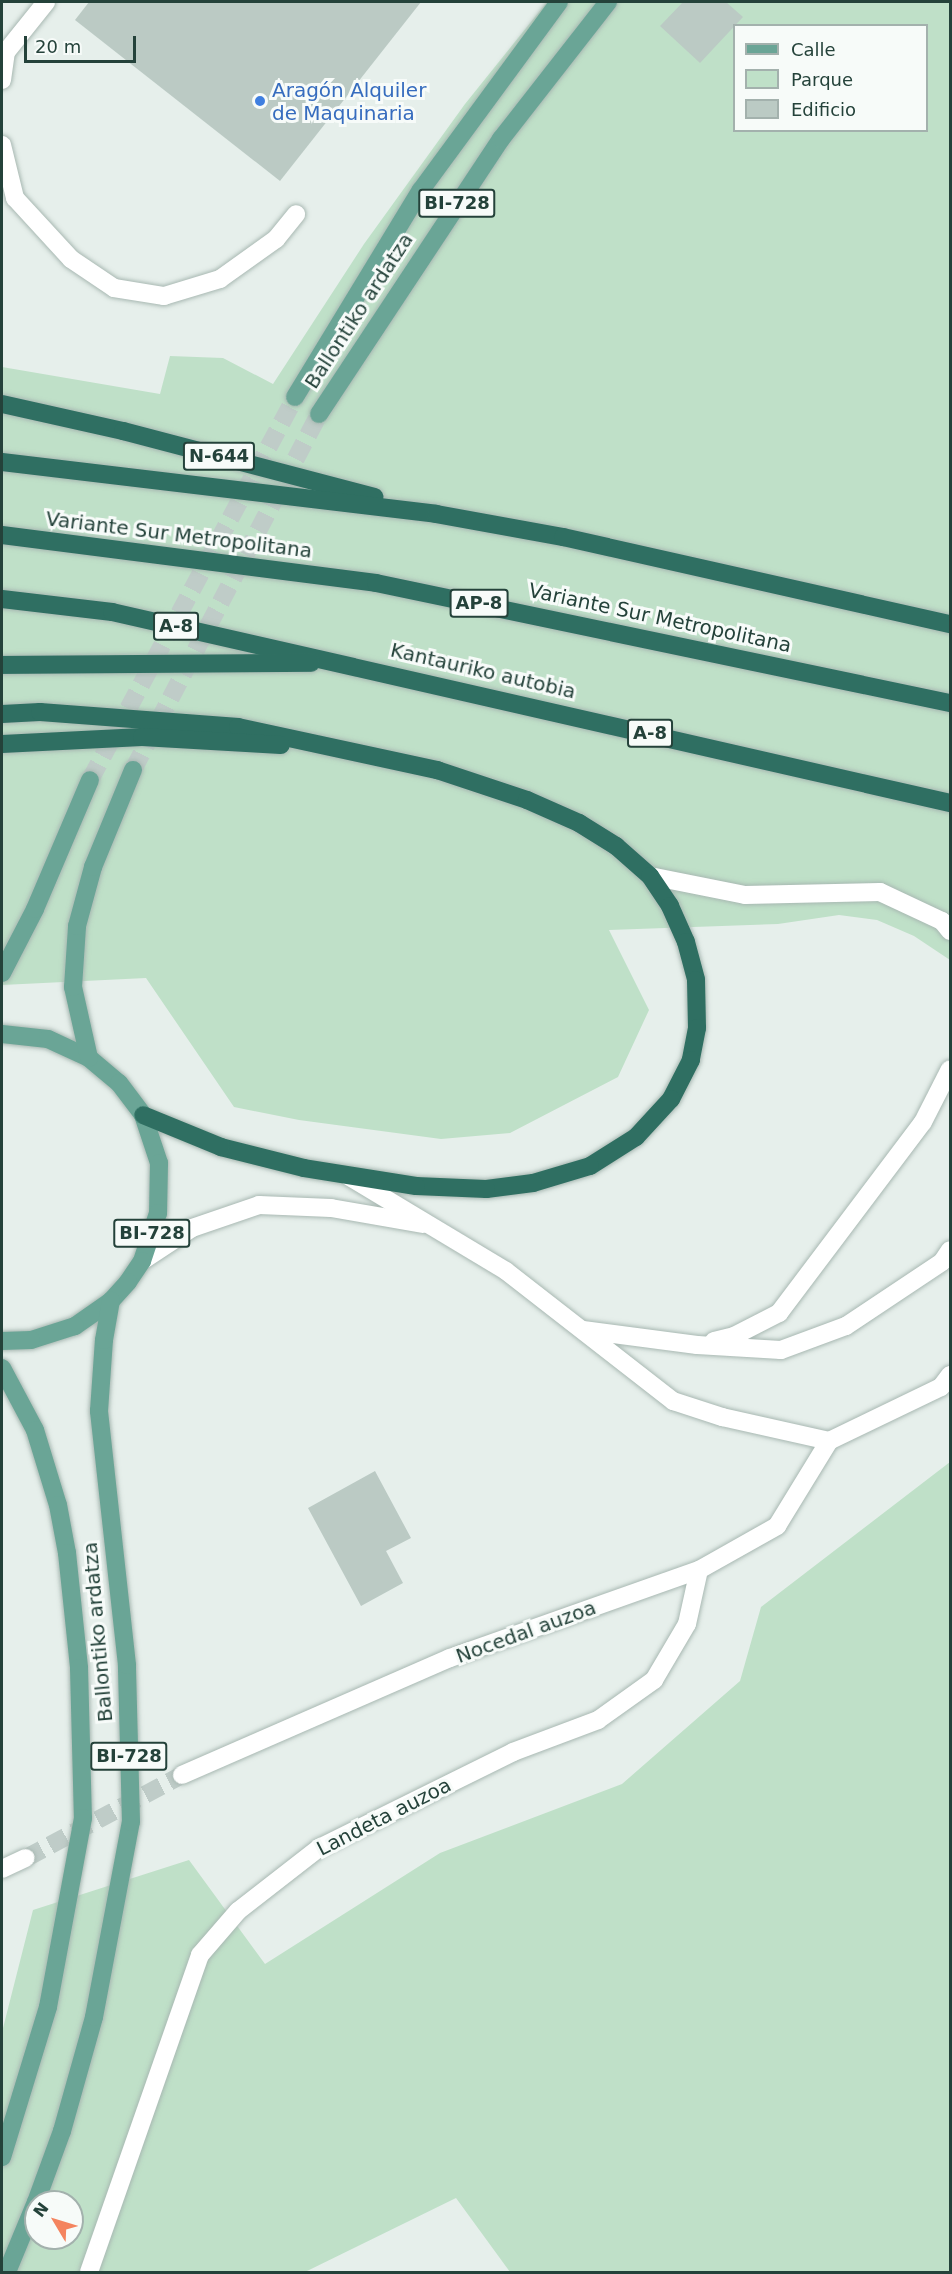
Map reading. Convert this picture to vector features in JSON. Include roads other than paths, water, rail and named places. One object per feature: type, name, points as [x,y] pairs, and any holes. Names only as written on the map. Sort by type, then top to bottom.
[{"type":"highway","name":"N-644","points":[[2,404],[123,430],[436,514]]},
{"type":"highway","points":[[2,462],[436,514],[563,537],[951,624]]},
{"type":"highway","name":"Variante Sur Metropolitana","points":[[2,535],[376,583],[951,703]]},
{"type":"highway","name":"Kantauriko autobia","points":[[2,599],[112,612],[349,663],[951,803]]},
{"type":"highway","points":[[2,666],[54,662],[349,663]]},
{"type":"highway","points":[[2,714],[40,712],[226,726],[342,747],[437,770],[527,800],[579,823],[616,846],[650,876],[670,906],[686,942],[696,980],[697,1028],[691,1060],[671,1099],[636,1137],[590,1166],[533,1183],[486,1190],[416,1186],[347,1175],[221,1147],[143,1115]]},
{"type":"highway","points":[[2,744],[141,737],[342,747]]},
{"type":"main road","name":"Ballontiko ardatza","points":[[295,397],[421,190],[559,2]]},
{"type":"main road","name":"Ballontiko ardatza","points":[[320,414],[488,159],[608,2]]},
{"type":"main road","points":[[89,1058],[73,987],[77,927],[93,867],[133,770]]},
{"type":"main road","points":[[2,974],[35,909],[90,780]]},
{"type":"main road","name":"BI-728","points":[[2,1034],[48,1039],[89,1058],[119,1083],[143,1115],[159,1173],[158,1213],[142,1261],[111,1301],[75,1326],[31,1340],[2,1341]]},
{"type":"main road","name":"Ballontiko ardatza","points":[[40,2190],[62,2131],[94,2017],[131,1822],[127,1665],[99,1411],[104,1341],[111,1301]]},
{"type":"main road","name":"Ballontiko ardatza","points":[[2,1368],[35,1430],[58,1505],[68,1553],[79,1668],[83,1818],[48,2007],[2,2157]]},
{"type":"main road","name":"Ballontiko ardatza","points":[[7,2272],[24,2231]]},
{"type":"street","points":[[2,80],[6,52],[46,2]]},
{"type":"street","points":[[2,145],[15,198],[71,260],[114,288],[164,296],[220,279],[276,239],[296,214]]},
{"type":"street","points":[[650,876],[745,895],[880,892],[946,926],[951,940]]},
{"type":"street","points":[[697,1346],[734,1336],[779,1313],[923,1122],[951,1069]]},
{"type":"street","points":[[347,1175],[434,1225],[507,1271],[674,1401],[723,1417],[829,1441],[941,1387],[951,1375]]},
{"type":"street","points":[[142,1261],[192,1228],[259,1205],[331,1208],[434,1225]]},
{"type":"street","points":[[581,1330],[697,1346],[781,1350],[846,1326],[942,1263],[951,1250]]},
{"type":"street","name":"Nocedal auzoa","points":[[182,1775],[450,1658],[699,1570],[777,1526],[829,1441]]},
{"type":"street","name":"Landeta auzoa","points":[[89,2272],[200,1955],[238,1911],[318,1848],[513,1752],[598,1720],[654,1680],[687,1624],[699,1570]]},
{"type":"street","points":[[2,1869],[26,1857]]},
{"type":"tunnel","points":[[90,780],[295,397]]},
{"type":"tunnel","points":[[133,770],[319,414]]},
{"type":"tunnel","points":[[26,1858],[182,1775]]},
{"type":"place","name":"Aragón Alquiler de Maquinaria","points":[[260,101]]}]
